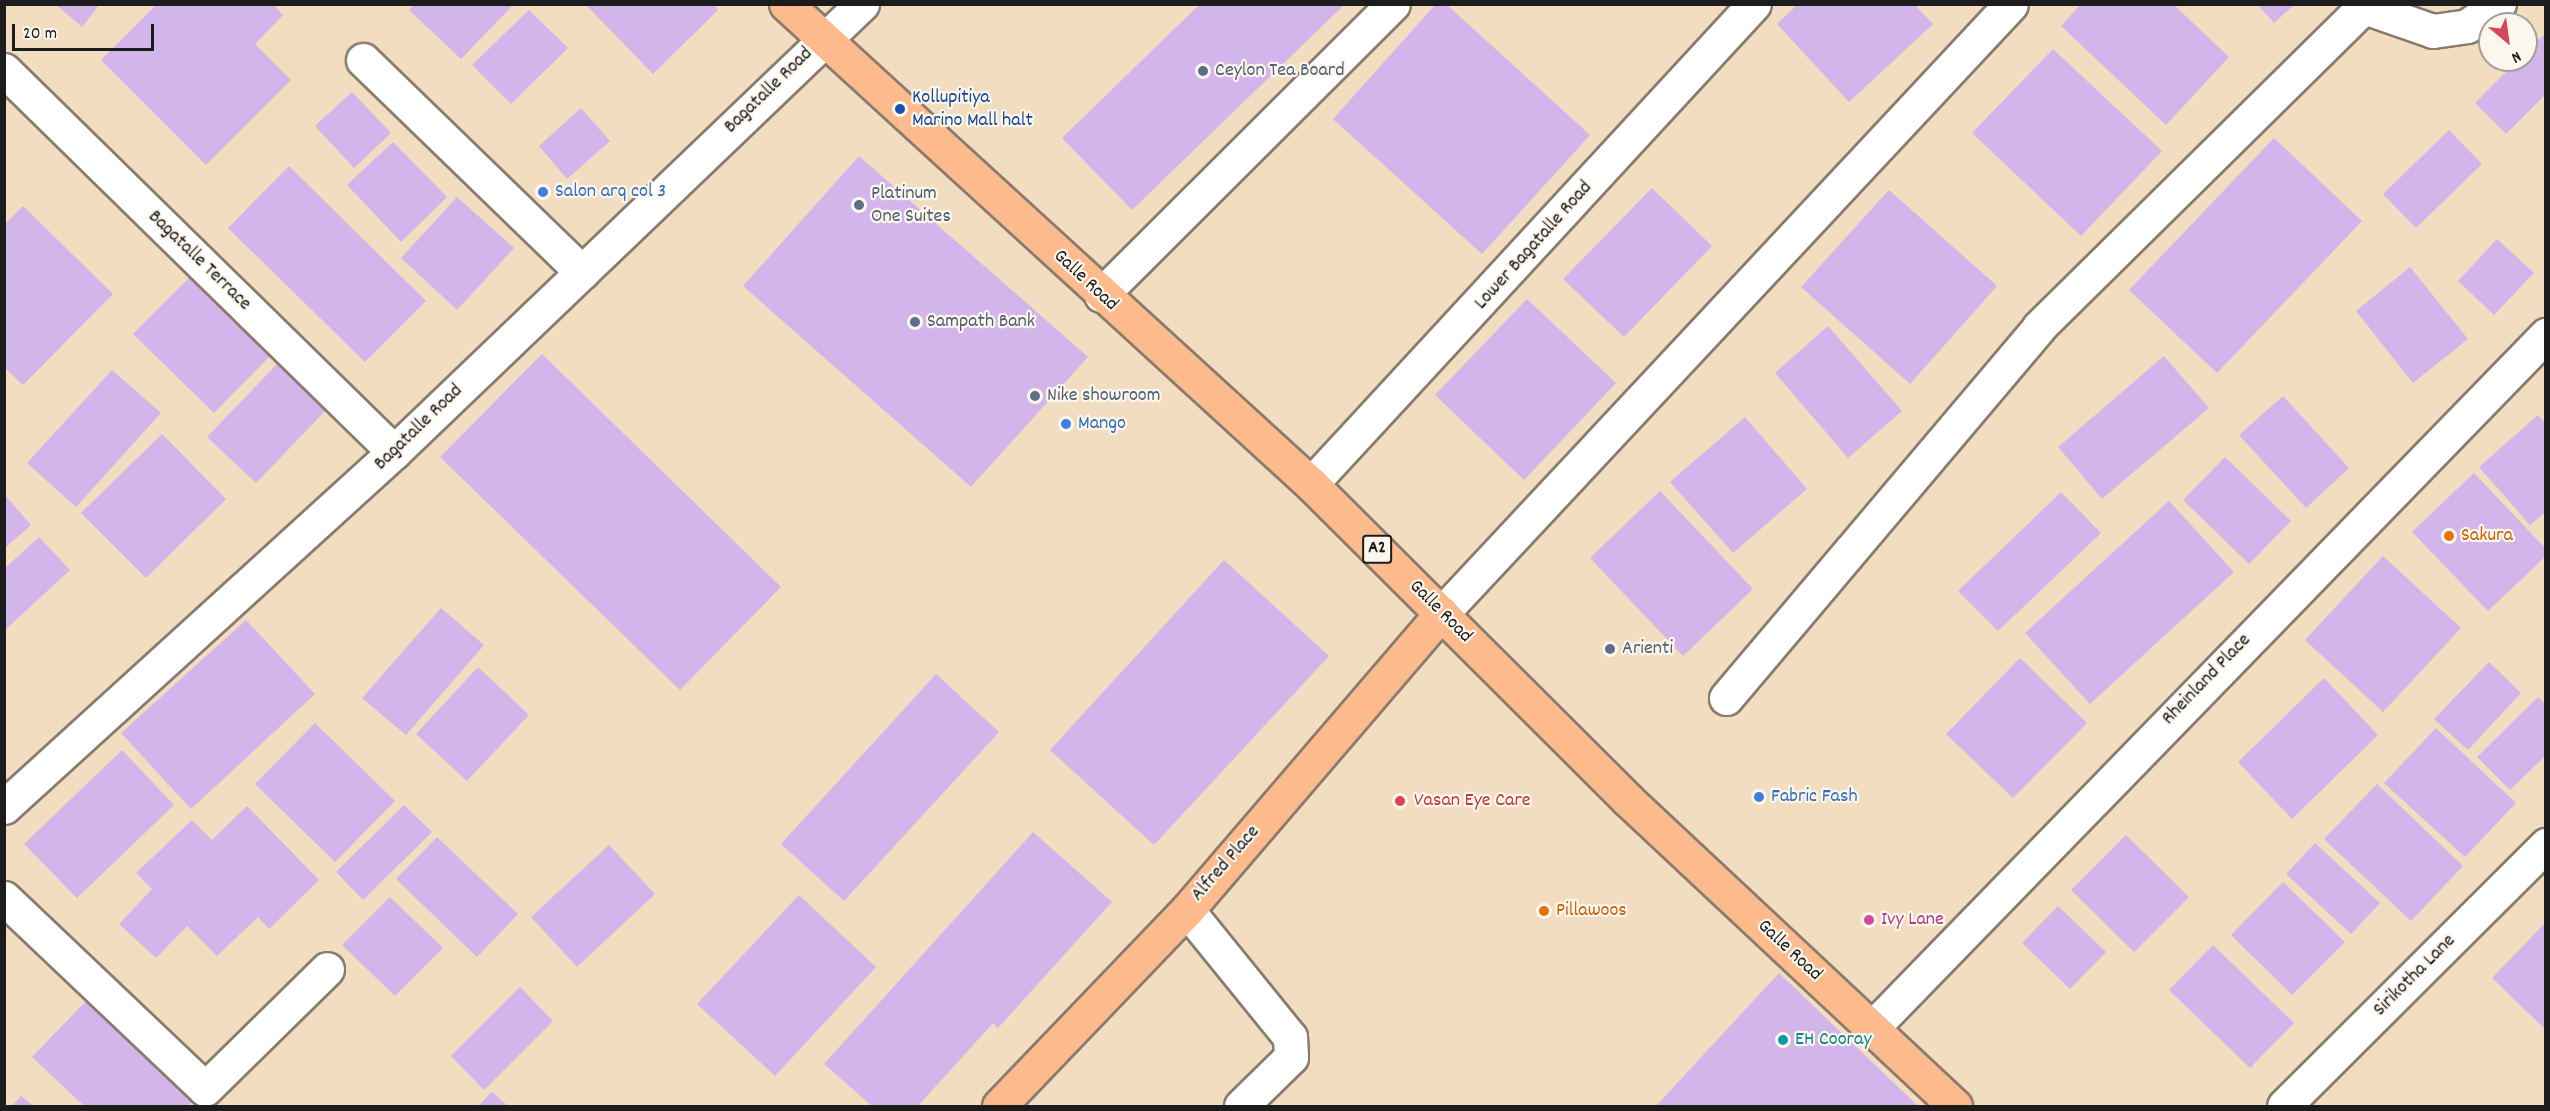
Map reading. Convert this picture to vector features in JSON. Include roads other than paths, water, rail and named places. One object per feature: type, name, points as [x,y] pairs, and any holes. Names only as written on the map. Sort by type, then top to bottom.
[{"type":"main road","name":"Galle Road","points":[[786,4],[1101,296],[1311,484],[1628,800],[1955,1107]]},
{"type":"main road","name":"Alfred Place","points":[[999,1107],[1187,910],[1442,613]]},
{"type":"street","name":"Bagatalle Road","points":[[4,807],[394,452],[823,38],[862,4]]},
{"type":"street","points":[[1101,296],[1393,4]]},
{"type":"street","name":"Lower Bagatalle Road","points":[[1311,484],[1754,4]]},
{"type":"street","points":[[1442,613],[2011,4]]},
{"type":"street","points":[[1726,698],[2039,327],[2365,6],[2412,13],[2433,31],[2467,26],[2499,4]]},
{"type":"street","points":[[363,60],[582,272]]},
{"type":"street","name":"Bagatalle Terrace","points":[[4,70],[394,452]]},
{"type":"street","name":"Rheinland Place","points":[[1872,1028],[2546,335]]},
{"type":"street","name":"Sirikotha Lane","points":[[2284,1107],[2546,845]]},
{"type":"street","points":[[4,898],[205,1089],[327,969]]},
{"type":"street","points":[[1187,910],[1290,1037],[1291,1057],[1240,1107]]},
{"type":"place","name":"Ceylon Tea Board","points":[[1203,71]]},
{"type":"place","name":"Kollupitiya Marino Mall halt","points":[[900,109]]},
{"type":"place","name":"Salon arq col 3","points":[[543,192]]},
{"type":"place","name":"Platinum One Suites","points":[[859,205]]},
{"type":"place","name":"Sampath Bank","points":[[915,322]]},
{"type":"place","name":"Nike showroom","points":[[1035,396]]},
{"type":"place","name":"Mango","points":[[1066,424]]},
{"type":"place","name":"Sakura","points":[[2449,536]]},
{"type":"place","name":"Arienti","points":[[1610,649]]},
{"type":"place","name":"Fabric Fash","points":[[1759,797]]},
{"type":"place","name":"Vasan Eye Care","points":[[1400,801]]},
{"type":"place","name":"Pillawoos","points":[[1544,911]]},
{"type":"place","name":"Ivy Lane","points":[[1869,920]]},
{"type":"place","name":"EH Cooray","points":[[1783,1040]]}]
